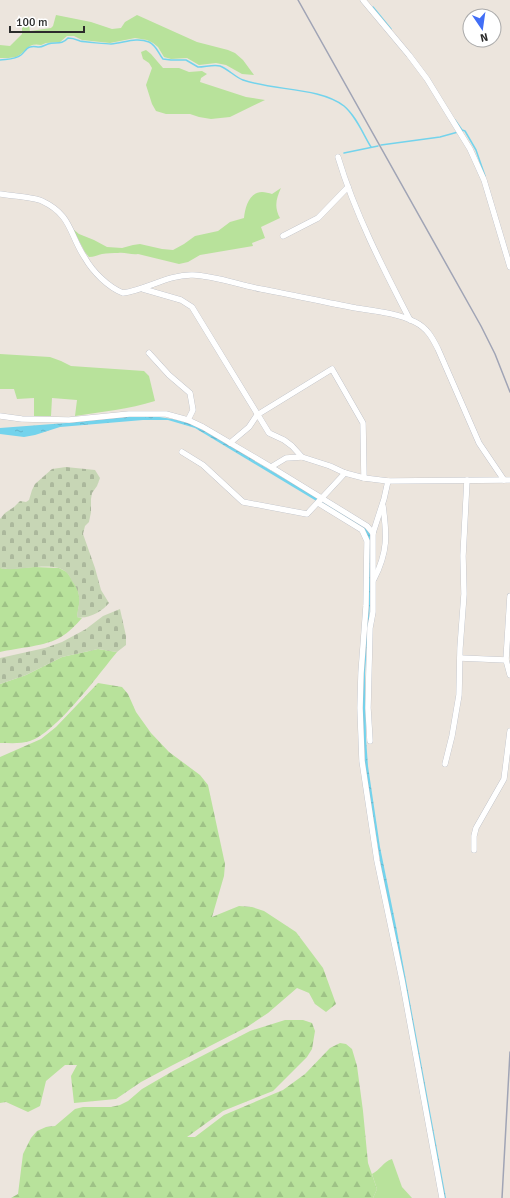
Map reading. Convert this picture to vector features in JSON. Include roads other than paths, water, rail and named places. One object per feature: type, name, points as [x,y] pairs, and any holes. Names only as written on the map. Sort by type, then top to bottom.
[{"type":"street","points":[[363,0],[424,74],[470,149],[484,180],[510,267]]},
{"type":"street","points":[[338,157],[348,187],[382,266],[410,320]]},
{"type":"street","points":[[283,236],[318,218],[348,187]]},
{"type":"street","points":[[0,194],[41,200],[54,207],[64,216],[84,258],[94,271],[109,285],[122,293],[142,289],[173,278],[193,275],[389,314],[410,320],[424,327],[432,337],[479,443],[507,480]]},
{"type":"street","points":[[142,289],[181,300],[192,307],[268,433],[284,440],[302,457]]},
{"type":"street","points":[[149,353],[169,375],[190,393],[193,410],[188,420]]},
{"type":"street","points":[[230,443],[249,428],[257,415],[332,369],[362,423],[364,478]]},
{"type":"street","points":[[0,416],[22,419],[69,420],[108,415],[146,413],[166,414],[188,420],[271,466],[362,530],[367,541],[366,606],[360,701],[362,760],[377,861],[402,980],[442,1198]]},
{"type":"street","points":[[182,452],[203,465],[243,502],[307,514],[346,474]]},
{"type":"street","points":[[271,466],[286,458],[302,457],[330,466],[346,474],[388,481],[507,480]]},
{"type":"street","points":[[445,764],[452,736],[459,695],[464,594],[463,556],[467,480]]},
{"type":"street","points":[[370,741],[368,708],[370,628],[373,612],[373,533],[383,504],[388,481]]},
{"type":"street","points":[[319,501],[367,526],[373,533]]},
{"type":"street","points":[[373,581],[384,555],[386,528],[383,504]]},
{"type":"street","points":[[510,596],[506,660],[510,675]]},
{"type":"street","points":[[460,658],[506,660]]},
{"type":"street","points":[[474,850],[474,836],[476,828],[504,779],[510,732]]},
{"type":"water","points":[[135,416],[167,418],[183,421],[198,427],[364,526],[370,534],[370,605],[365,673],[368,766],[380,847],[446,1198],[444,1198],[381,867],[365,766],[362,709],[368,539],[348,520],[195,428],[168,420],[143,420],[60,427],[24,437],[0,434],[0,428]]},
{"type":"waterway","points":[[373,7],[391,29]]},
{"type":"waterway","points":[[0,60],[16,58],[30,47],[40,47],[61,42],[68,38],[111,44],[135,40],[149,42],[154,46],[163,59],[186,60],[198,67],[218,65],[243,80],[268,86],[309,92],[334,100],[344,106],[352,115],[371,147]]},
{"type":"waterway","points":[[455,120],[462,130],[465,131],[476,150],[485,176]]},
{"type":"waterway","points":[[381,145],[440,137],[458,132]]},
{"type":"waterway","points":[[344,153],[378,146]]},
{"type":"railway","points":[[298,0],[481,326],[495,354],[510,392]]},
{"type":"railway","points":[[502,1198],[510,1052]]}]
